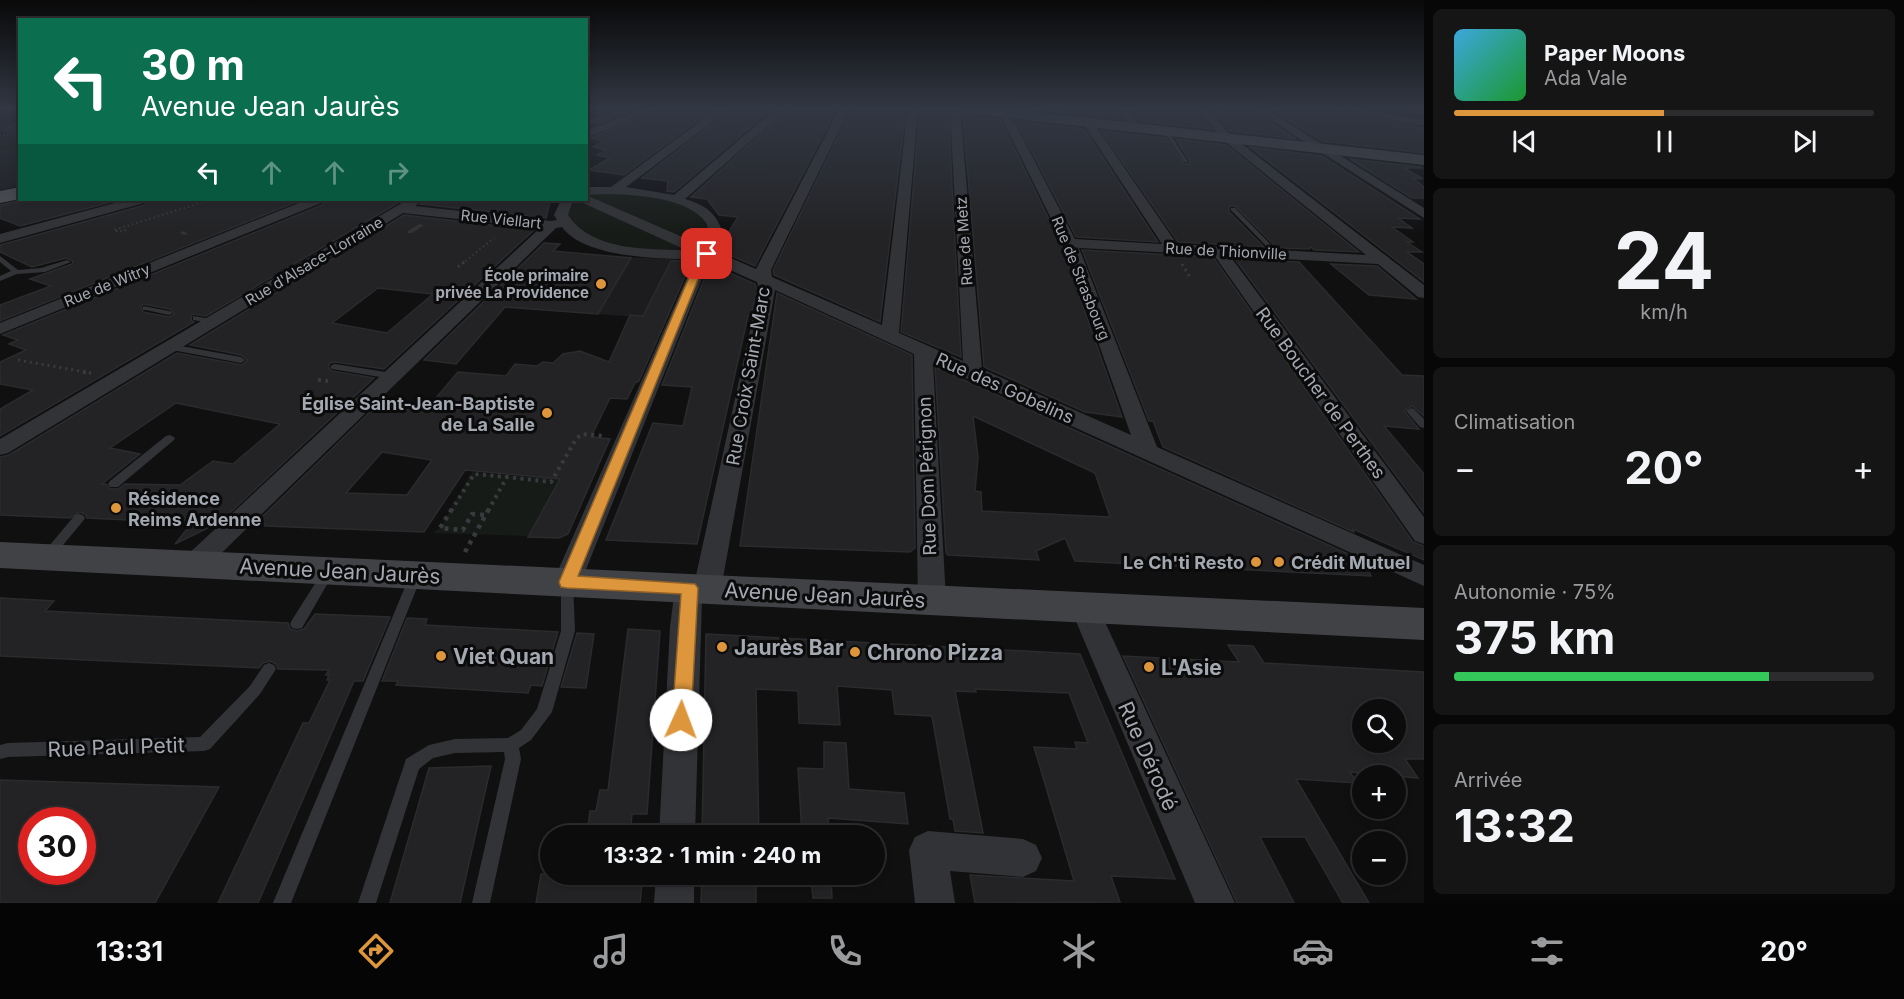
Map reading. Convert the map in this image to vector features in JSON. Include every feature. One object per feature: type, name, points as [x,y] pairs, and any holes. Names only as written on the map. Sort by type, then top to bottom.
[{"type":"main road","points":[[1340,150],[1424,160]]},
{"type":"main road","points":[[0,197],[18,193]]},
{"type":"main road","name":"Avenue Jean Jaurès","points":[[0,555],[1424,624]]},
{"type":"street","points":[[613,190],[668,150]]},
{"type":"street","points":[[676,200],[734,150]]},
{"type":"street","name":"Rue Croix Saint-Marc","points":[[677,825],[685,639],[767,290],[763,270],[824,150]]},
{"type":"street","points":[[890,336],[909,150]]},
{"type":"street","name":"Rue de Metz","points":[[959,150],[973,374]]},
{"type":"street","name":"Rue de Strasbourg","points":[[1023,150],[1070,243],[1148,452]]},
{"type":"street","points":[[1106,150],[1172,248]]},
{"type":"street","points":[[1241,150],[1424,293]]},
{"type":"street","points":[[1325,150],[1424,214]]},
{"type":"street","points":[[567,582],[701,261],[717,236],[713,223],[699,209],[676,200],[613,190],[588,191]]},
{"type":"street","name":"Rue des Gobelins","points":[[588,200],[1424,576]]},
{"type":"street","points":[[0,239],[135,201]]},
{"type":"street","name":"Rue de Witry","points":[[0,329],[210,240],[313,201]]},
{"type":"street","points":[[194,564],[557,224],[567,201]]},
{"type":"street","name":"Rue Viellart","points":[[408,204],[437,214],[557,224]]},
{"type":"street","name":"Rue d'Alsace-Lorraine","points":[[0,448],[170,346],[204,320],[408,204]]},
{"type":"street","points":[[557,224],[595,242],[626,250],[659,254],[707,254]]},
{"type":"street","name":"Rue de Thionville","points":[[1070,243],[1381,260]]},
{"type":"street","name":"Rue Boucher de Perthes","points":[[1218,251],[1424,535]]},
{"type":"street","name":"Rue Dom Pérignon","points":[[923,351],[932,600]]},
{"type":"street","name":"Rue Dérodé","points":[[1084,607],[1215,903]]},
{"type":"street","points":[[935,903],[928,850],[1023,858]]},
{"type":"street","points":[[674,903],[675,885]]},
{"type":"lane","points":[[1178,150],[1186,161]]},
{"type":"lane","points":[[1233,209],[1277,254]]},
{"type":"lane","points":[[410,232],[421,225]]},
{"type":"lane","points":[[0,258],[16,272]]},
{"type":"lane","points":[[0,279],[16,272],[42,270],[67,262]]},
{"type":"lane","points":[[146,309],[169,313]]},
{"type":"lane","points":[[170,346],[241,360]]},
{"type":"lane","points":[[335,367],[393,376]]},
{"type":"lane","points":[[1411,411],[1424,425]]},
{"type":"lane","points":[[114,484],[170,438]]},
{"type":"lane","points":[[47,557],[79,518]]},
{"type":"lane","points":[[297,624],[329,571]]},
{"type":"lane","points":[[282,903],[433,576]]},
{"type":"lane","points":[[367,903],[412,764],[429,752],[455,746],[510,746],[526,735],[544,712],[568,631],[567,582]]},
{"type":"lane","name":"Rue Paul Petit","points":[[4,751],[204,744],[255,690],[269,669]]},
{"type":"lane","points":[[482,903],[513,759],[510,746]]},
{"type":"path","points":[[126,230],[119,232],[114,230],[207,201]]},
{"type":"path","points":[[458,267],[494,238]]},
{"type":"path","points":[[18,360],[118,378]]},
{"type":"path","points":[[485,515],[472,514],[463,530],[440,528],[474,474],[551,482],[576,439],[582,435],[627,438]]},
{"type":"path","points":[[433,576],[485,515],[507,477]]},
{"type":"shaded area","points":[[0,150],[18,150],[18,186],[0,190]]},
{"type":"shaded area","points":[[593,191],[643,194],[678,202],[703,220],[711,235],[689,246],[665,250],[624,246],[597,239],[576,228],[566,213],[571,201],[588,201],[588,194]]},
{"type":"shaded area","name":"École primaire privée La Providence","points":[[553,251],[689,260],[663,319],[505,307]]},
{"type":"shaded area","points":[[566,468],[528,536],[433,533],[440,528],[473,471],[474,473],[547,478],[552,470]]},
{"type":"building","points":[[607,150],[658,150],[624,175],[589,170],[610,158],[597,155]]},
{"type":"building","points":[[678,150],[723,150],[674,192],[667,191],[668,181],[642,178]]},
{"type":"building","points":[[743,150],[815,150],[755,266],[718,250],[738,217],[719,215],[707,199],[691,197]]},
{"type":"building","points":[[831,150],[901,150],[880,322],[774,275],[773,270]]},
{"type":"building","points":[[916,150],[950,150],[961,357],[901,332]]},
{"type":"building","points":[[966,150],[1015,150],[1061,244],[1122,417],[1085,412],[984,367]]},
{"type":"building","points":[[1031,150],[1098,150],[1158,242],[1076,237]]},
{"type":"building","points":[[1114,150],[1174,150],[1184,164],[1189,164],[1190,161],[1183,150],[1232,150],[1359,252],[1314,250],[1311,247],[1309,249],[1277,248],[1235,206],[1229,206],[1229,212],[1264,247],[1178,242]]},
{"type":"building","points":[[1254,150],[1275,150],[1322,156],[1420,219],[1398,218],[1412,228],[1392,227],[1413,242],[1407,242],[1422,252],[1407,252],[1424,264],[1424,282]]},
{"type":"building","points":[[1400,150],[1424,150],[1424,153]]},
{"type":"building","points":[[1350,159],[1423,168],[1404,168],[1423,179],[1413,178],[1424,187],[1424,198],[1412,198]]},
{"type":"building","points":[[18,201],[115,201],[20,226],[0,218],[0,205]]},
{"type":"building","points":[[147,201],[299,201],[0,321],[0,305],[51,286],[30,279],[72,264],[73,261],[66,258],[32,267],[0,252],[0,245],[145,205]]},
{"type":"building","points":[[324,201],[401,201],[206,316],[192,314],[191,320],[194,322],[0,436],[0,409],[33,390],[0,384],[0,362],[26,350],[9,344],[18,340],[3,335],[322,205]],"holes":[[[143,304],[169,309],[175,314],[169,317],[143,312],[141,306]]]},
{"type":"building","points":[[550,202],[546,218],[420,204],[422,203]]},
{"type":"building","points":[[404,215],[534,230],[384,369],[330,363],[328,367],[332,371],[374,378],[220,522],[175,544],[192,523],[87,518],[80,512],[70,518],[0,515],[0,457],[9,455],[177,353],[242,365],[247,360],[241,355],[190,345]],"holes":[[[378,288],[433,294],[387,333],[332,323]],[[176,403],[280,424],[233,464],[213,461],[180,485],[125,484],[118,489],[110,489],[106,484],[102,484],[140,454],[110,448]]]},
{"type":"building","points":[[544,243],[560,244],[553,251],[631,258],[598,314],[505,307],[456,364],[424,360]]},
{"type":"building","points":[[1082,250],[1213,257],[1413,542],[1424,546],[1424,560],[1353,529],[1354,532],[1163,447],[1153,421],[1149,421]]},
{"type":"building","points":[[1235,259],[1299,262],[1402,375],[1424,376],[1424,416],[1412,406],[1404,411],[1419,429],[1384,426],[1424,474],[1424,513]]},
{"type":"building","points":[[671,261],[692,261],[639,381],[635,383],[627,399],[610,398],[591,437],[610,439],[568,534],[559,538],[528,537],[560,479],[465,470],[424,532],[265,526],[261,518],[376,406],[424,412],[458,372],[506,376],[515,364],[537,366],[543,362],[553,363],[563,354],[580,351],[609,362],[630,315],[643,316]],"holes":[[[382,452],[432,460],[407,495],[346,493]]]},
{"type":"building","points":[[710,264],[755,284],[757,290],[751,316],[748,316],[697,544],[606,540],[653,423],[683,426],[692,387],[662,385]]},
{"type":"building","points":[[1331,264],[1377,266],[1416,299],[1369,295]]},
{"type":"building","points":[[777,293],[912,355],[915,548],[910,552],[740,546]]},
{"type":"building","points":[[935,367],[1366,562],[1371,576],[1075,561],[1065,538],[1036,551],[1039,560],[948,555],[946,553]],"holes":[[[973,416],[1095,473],[1110,517],[982,511],[981,492],[975,491],[978,457]]]},
{"type":"building","points":[[0,598],[54,601],[45,611],[288,623],[290,629],[297,631],[304,629],[315,614],[390,617],[363,681],[354,681],[258,903],[218,903],[303,723],[309,723],[330,680],[327,680],[329,675],[326,675],[329,670],[278,669],[276,664],[270,661],[263,663],[259,668],[0,656]]},
{"type":"building","points":[[407,618],[427,619],[425,625],[558,632],[542,686],[531,685],[528,693],[396,685],[398,681],[382,681]]},
{"type":"building","points":[[628,629],[660,631],[647,814],[632,814],[631,825],[588,825],[590,811],[596,811],[600,790],[608,790]]},
{"type":"building","points":[[577,633],[594,634],[586,688],[561,687]]},
{"type":"building","points":[[706,634],[1080,654],[1175,879],[1111,876],[1120,902],[975,903],[970,875],[1074,881],[1034,747],[1077,749],[1075,742],[1088,743],[1069,693],[975,689],[976,692],[955,691],[983,833],[955,831],[953,819],[950,819],[932,716],[895,714],[892,690],[837,686],[840,725],[799,723],[798,691],[756,689],[759,825],[702,825]]},
{"type":"building","points":[[1228,645],[1253,646],[1264,663],[1424,672],[1424,759],[1405,759],[1418,778],[1406,777],[1406,765],[1352,765],[1352,772],[1350,772],[1352,783],[1296,779],[1352,874],[1352,885],[1358,885],[1369,903],[1343,903],[1305,837],[1260,837],[1294,903],[1237,903],[1123,656],[1239,662]]},
{"type":"building","points":[[824,742],[846,743],[849,789],[904,793],[908,824],[828,818],[828,825],[801,825],[798,768],[824,769]]},
{"type":"building","points":[[491,766],[460,903],[390,903],[429,768]]},
{"type":"building","points":[[0,780],[219,787],[155,903],[0,903]]},
{"type":"building","points":[[540,880],[540,885],[642,885],[640,903],[536,903]]},
{"type":"building","points":[[702,885],[756,885],[756,903],[701,903]]},
{"type":"building","points":[[812,885],[831,885],[832,898],[813,898]]},
{"type":"place","name":"École primaire privée La Providence","points":[[601,284]]},
{"type":"place","name":"Église Saint-Jean-Baptiste de La Salle","points":[[547,413]]},
{"type":"place","name":"Résidence Reims Ardenne","points":[[116,508]]},
{"type":"place","name":"Le Ch'ti Resto","points":[[1256,562]]},
{"type":"place","name":"Crédit Mutuel","points":[[1279,562]]},
{"type":"place","name":"Jaurès Bar","points":[[722,647]]},
{"type":"place","name":"Chrono Pizza","points":[[855,652]]},
{"type":"place","name":"Viet Quan","points":[[441,656]]},
{"type":"place","name":"L'Asie","points":[[1149,667]]},
{"type":"route","points":[[681,720],[689,588],[567,582],[701,261],[707,254]]}]
